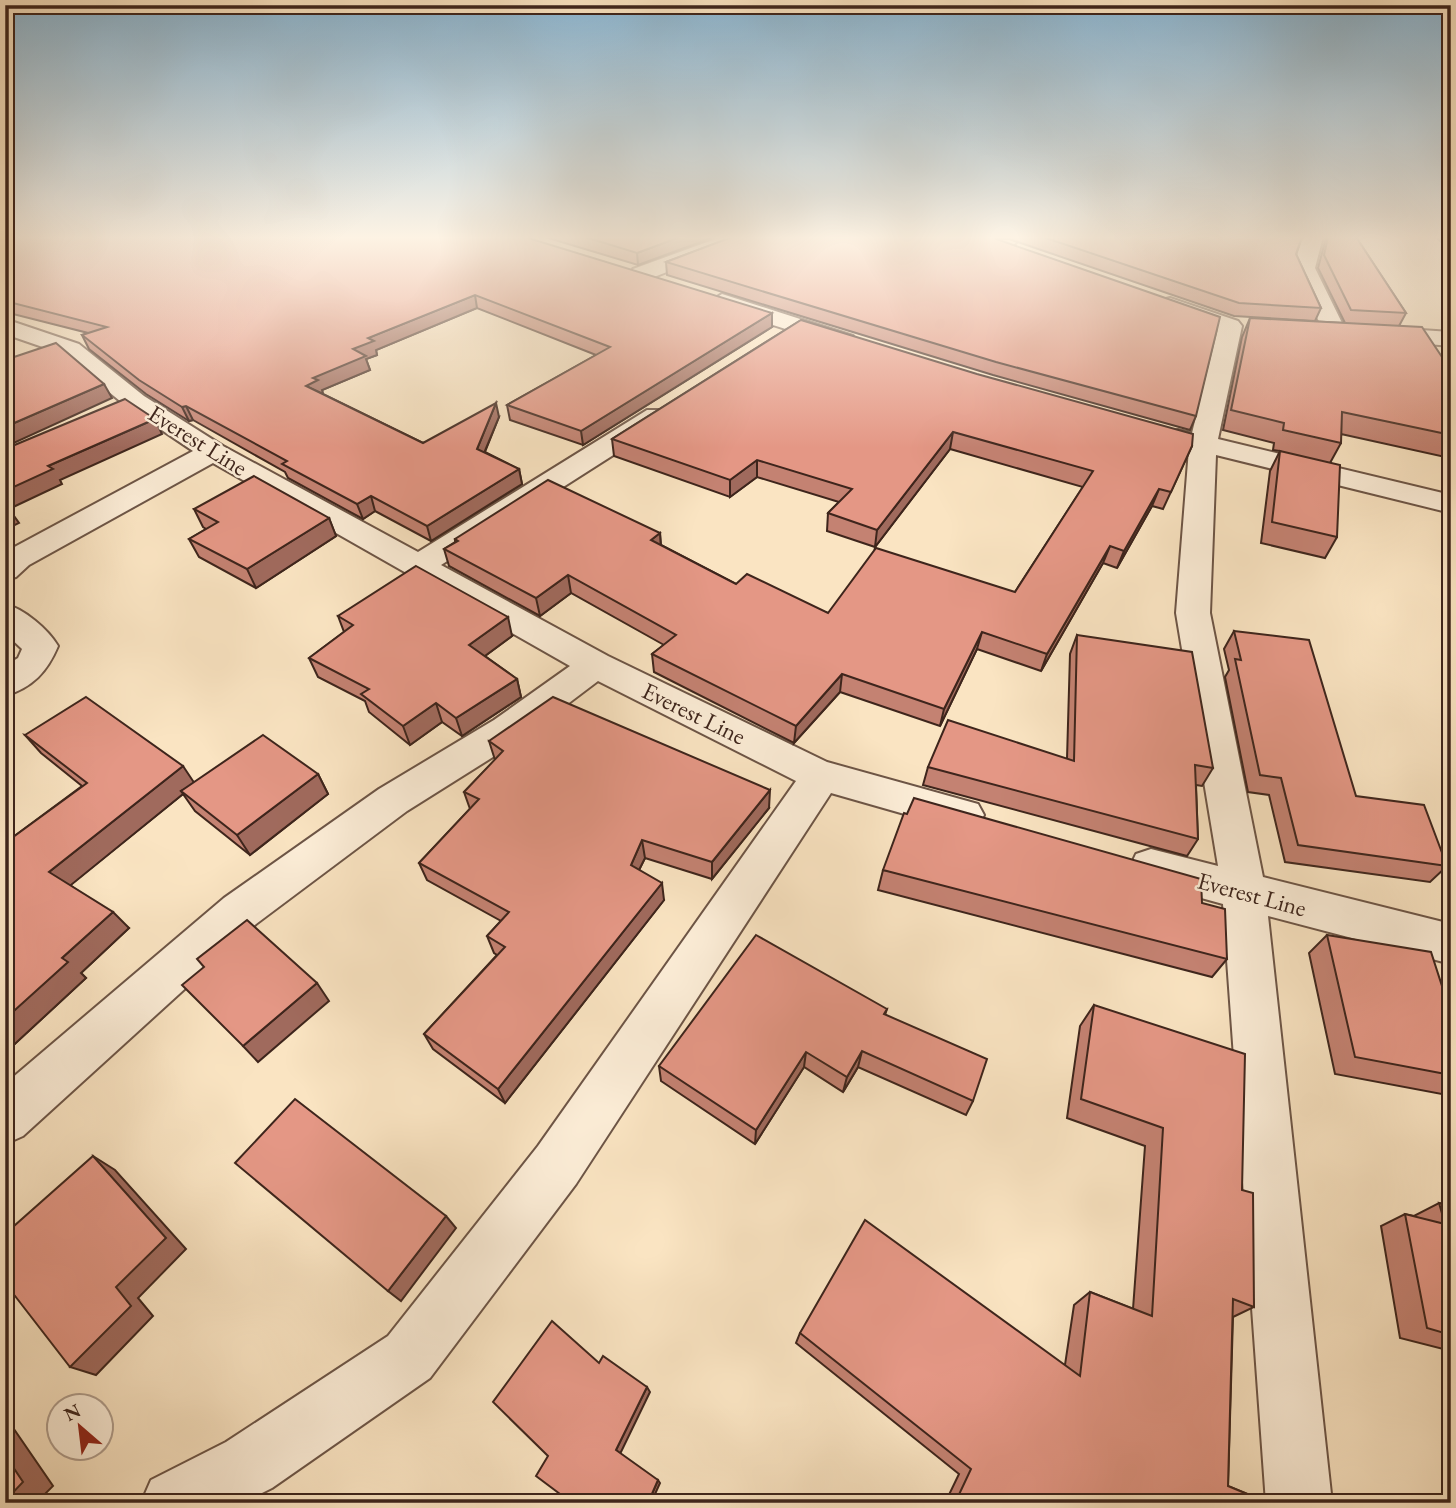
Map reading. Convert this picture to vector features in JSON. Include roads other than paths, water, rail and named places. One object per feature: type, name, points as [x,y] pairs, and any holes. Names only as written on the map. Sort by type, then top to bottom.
[{"type":"street","points":[[741,307],[870,349]]},
{"type":"street","points":[[1178,307],[1230,326],[1256,328]]},
{"type":"street","points":[[1323,307],[1334,331]]},
{"type":"street","name":"Everest Line","points":[[5,326],[71,349],[123,406],[213,452],[596,665],[822,775],[993,823]]},
{"type":"street","points":[[772,341],[795,326]]},
{"type":"street","points":[[1230,326],[1203,444],[1193,613],[1244,893],[1299,1503]]},
{"type":"street","points":[[1308,330],[1451,339]]},
{"type":"street","points":[[418,566],[681,401]]},
{"type":"street","points":[[1151,430],[1451,504]]},
{"type":"street","points":[[5,570],[18,558],[213,452]]},
{"type":"street","points":[[5,615],[41,646],[32,666],[5,683]]},
{"type":"street","points":[[5,1118],[240,911],[393,800],[507,730],[596,665]]},
{"type":"street","points":[[174,1503],[249,1465],[410,1357],[557,1165],[822,775]]},
{"type":"street","name":"Everest Line","points":[[1125,860],[1244,893],[1451,944]]}]
